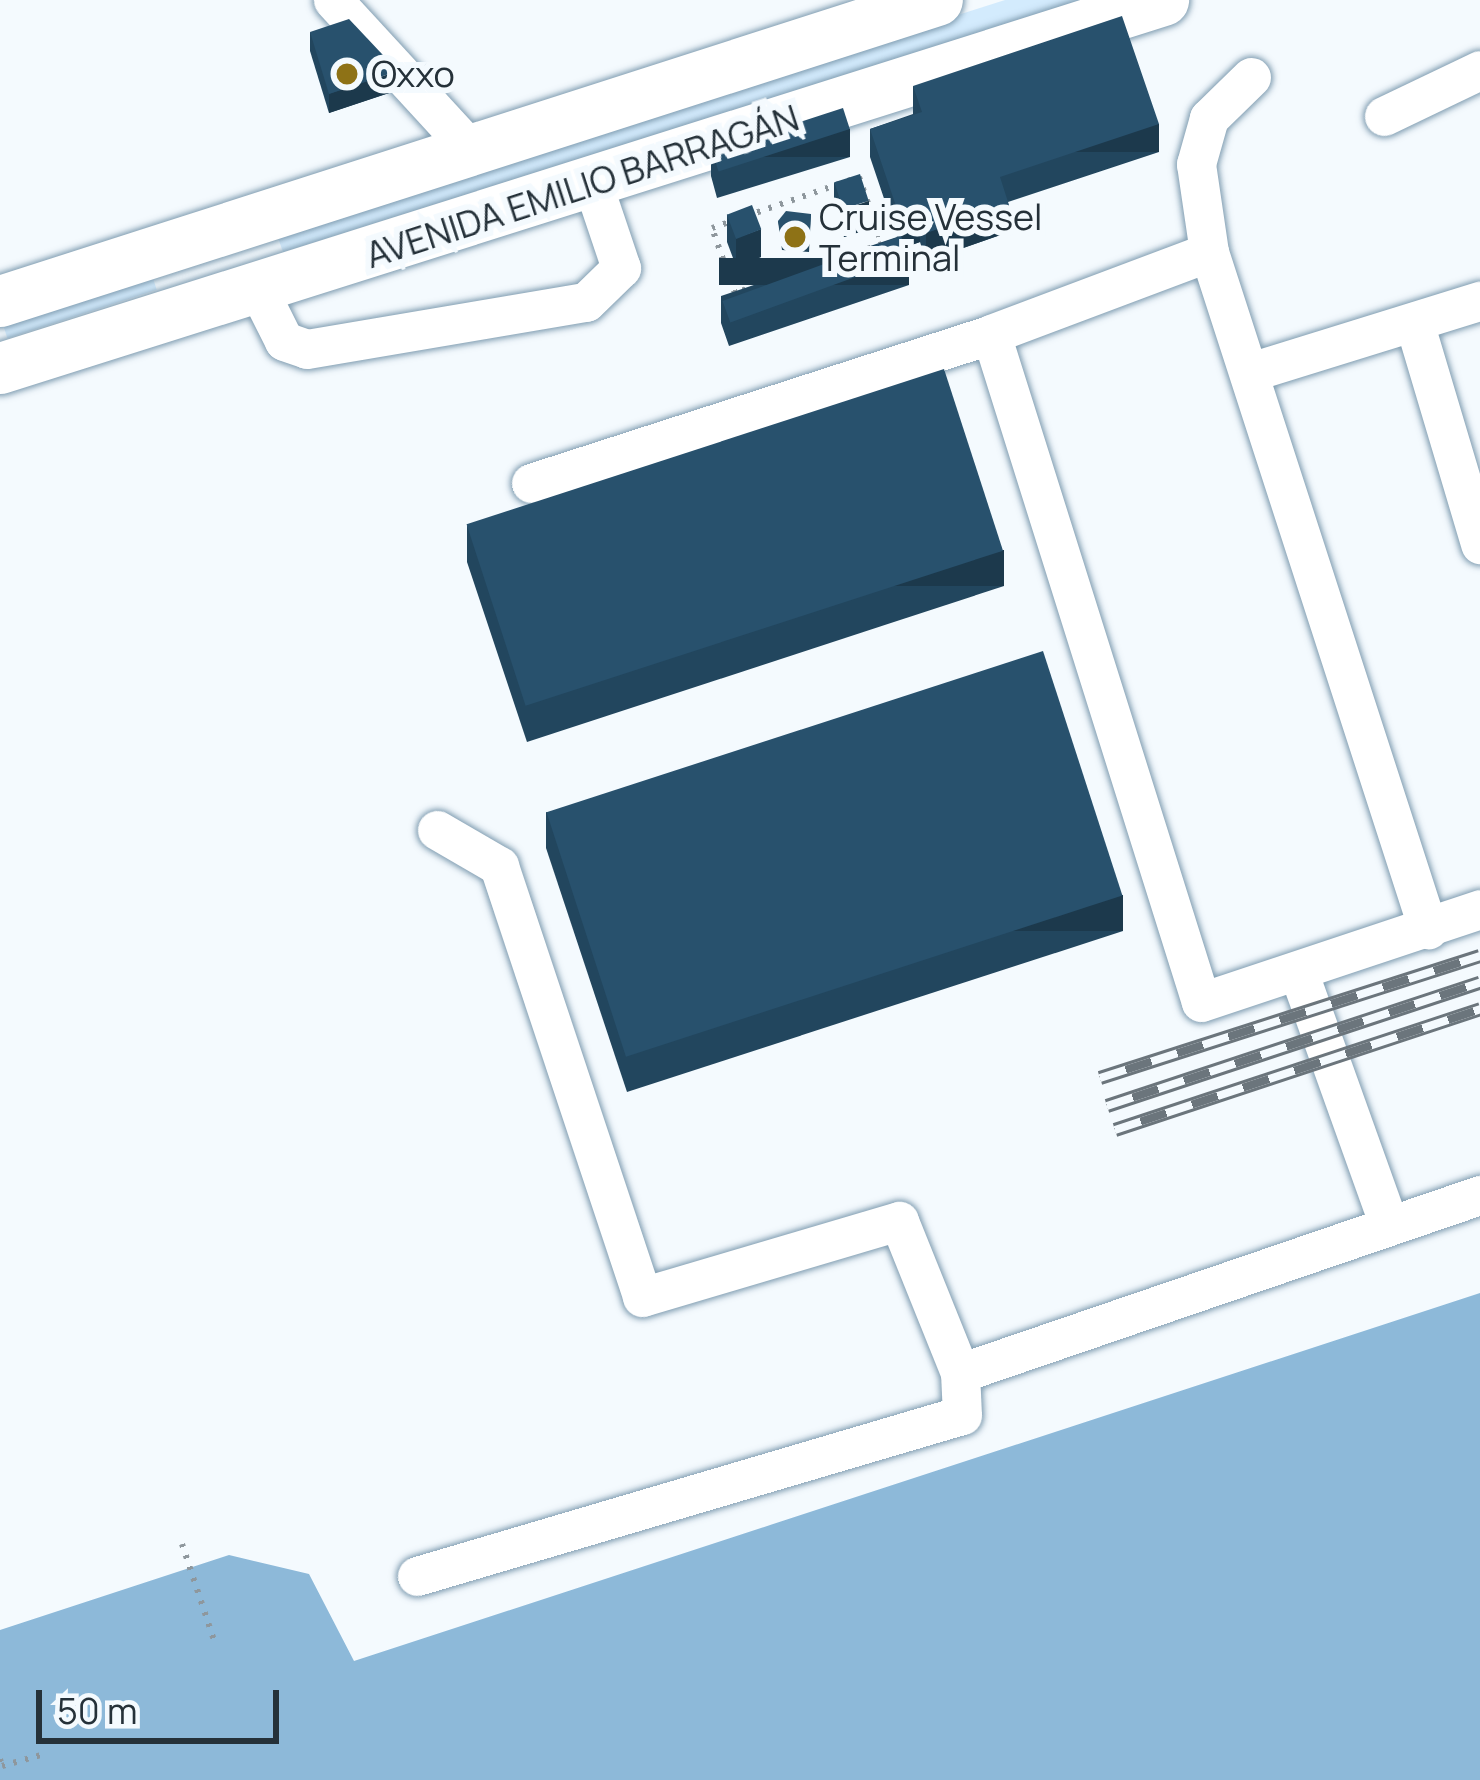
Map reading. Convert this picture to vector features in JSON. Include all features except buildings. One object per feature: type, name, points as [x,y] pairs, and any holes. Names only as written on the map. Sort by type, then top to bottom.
[{"type":"main road","name":"AVENIDA EMILIO BARRAGÁN","points":[[0,368],[1157,1]]},
{"type":"main road","name":"AVENIDA EMILIO BARRAGÁN","points":[[0,301],[472,151],[907,4]]},
{"type":"main road","points":[[208,234],[243,293]]},
{"type":"street","points":[[333,0],[472,151]]},
{"type":"street","points":[[1384,116],[1480,70]]},
{"type":"street","points":[[1250,77],[1209,118],[1196,164],[1209,252],[1428,929]]},
{"type":"street","points":[[243,293],[284,341],[307,349],[586,302],[622,268],[592,182]]},
{"type":"street","points":[[531,483],[991,334],[1209,252]]},
{"type":"street","points":[[1250,372],[1480,301]]},
{"type":"street","points":[[1414,322],[1480,544]]},
{"type":"street","points":[[991,334],[1201,1003],[1480,909]]},
{"type":"street","points":[[417,1576],[962,1415],[960,1373],[899,1221],[642,1297],[499,866],[437,830]]},
{"type":"street","points":[[1298,971],[1387,1220]]},
{"type":"street","points":[[960,1373],[1387,1220],[1480,1195]]},
{"type":"path","points":[[859,177],[882,244],[734,293],[712,228],[859,177]]},
{"type":"path","points":[[182,1544],[214,1640]]},
{"type":"path","points":[[1,1764],[41,1755]]},
{"type":"shaded area","points":[[1005,0],[1085,0],[283,252],[276,232]]},
{"type":"shaded area","points":[[149,266],[157,290],[7,338],[0,314]]},
{"type":"water","points":[[1480,1293],[1480,1780],[0,1780],[0,1630],[229,1555],[309,1574],[354,1661]]},
{"type":"railway","points":[[1100,1078],[1480,956]]},
{"type":"railway","points":[[1107,1106],[1480,983]]},
{"type":"railway","points":[[1115,1130],[1480,1009]]},
{"type":"place","name":"Oxxo","points":[[347,74]]},
{"type":"place","name":"Cruise Vessel Terminal","points":[[795,237]]}]
